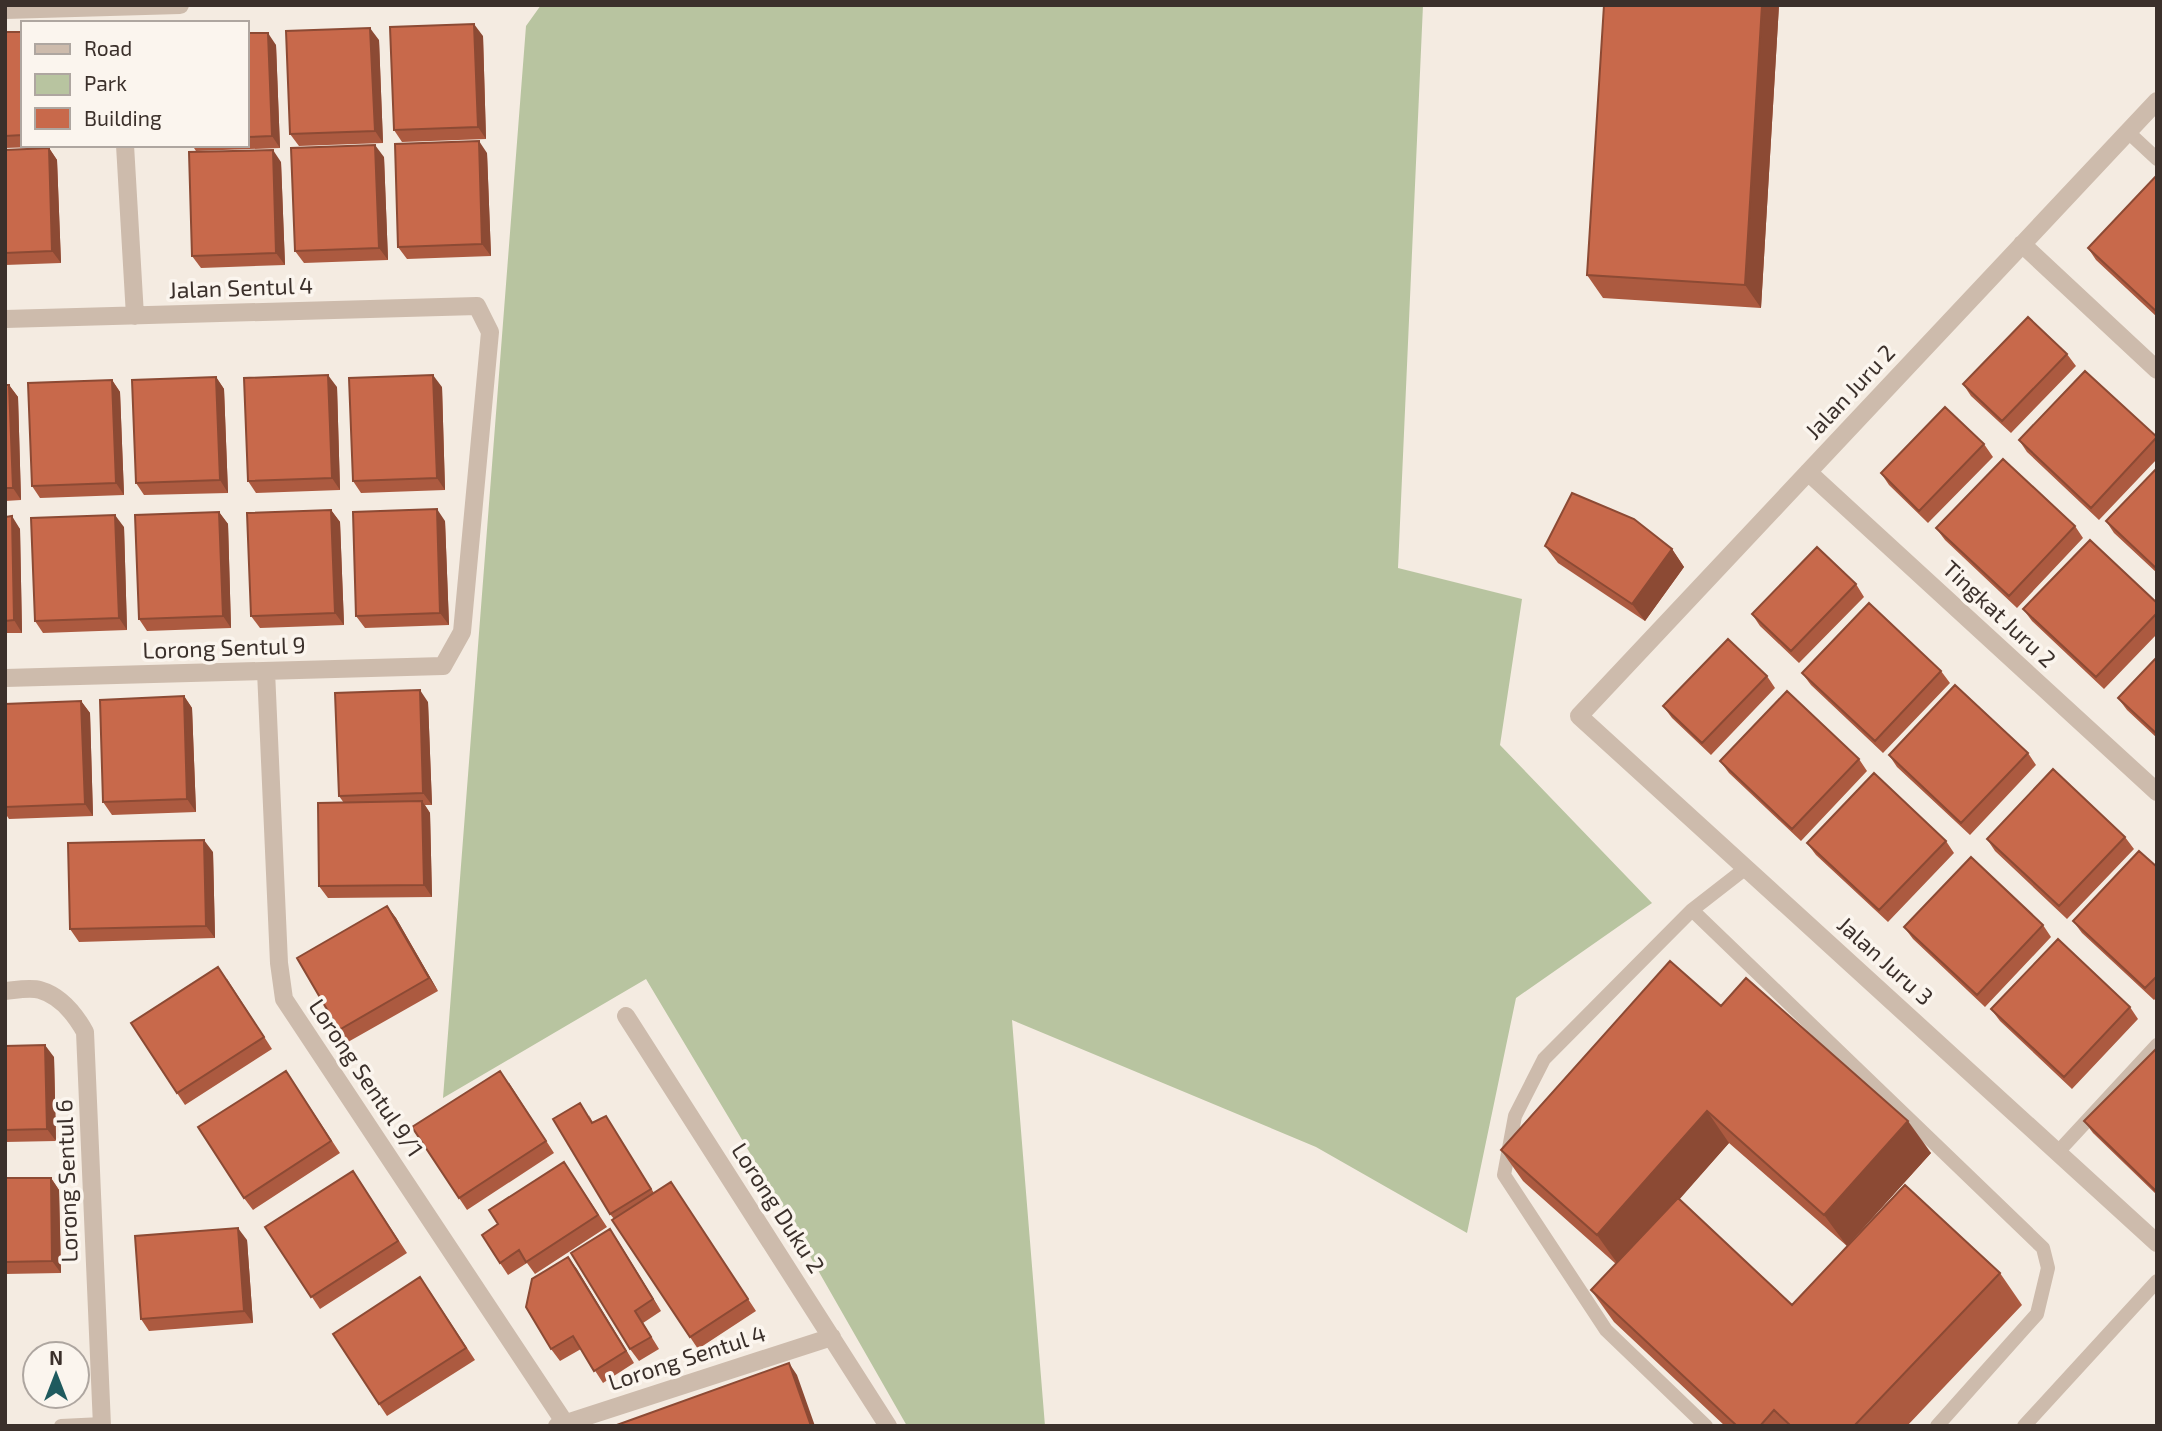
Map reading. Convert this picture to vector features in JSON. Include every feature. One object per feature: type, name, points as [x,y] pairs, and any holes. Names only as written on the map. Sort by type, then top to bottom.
[{"type":"street","points":[[5,10],[117,12],[180,5]]},
{"type":"street","name":"Jalan Juru 2","points":[[1579,716],[2157,101]]},
{"type":"street","points":[[125,147],[135,316]]},
{"type":"street","points":[[2022,244],[2157,370]]},
{"type":"street","name":"Jalan Sentul 4","points":[[5,320],[477,306],[490,332],[462,632],[443,666]]},
{"type":"street","name":"Tingkat Juru 2","points":[[1808,472],[2157,792]]},
{"type":"street","name":"Lorong Sentul 9","points":[[5,678],[443,666]]},
{"type":"street","name":"Lorong Sentul 9/1","points":[[266,671],[279,963],[284,999],[561,1424]]},
{"type":"street","name":"Jalan Juru 3","points":[[1579,716],[2157,1243]]},
{"type":"street","name":"Lorong Sentul 6","points":[[5,991],[38,989],[58,999],[75,1014],[85,1032],[102,1425]]},
{"type":"street","name":"Lorong Duku 2","points":[[626,1016],[888,1426]]},
{"type":"street","name":"Lorong Sentul 4","points":[[561,1424],[832,1338]]},
{"type":"lane","points":[[2128,132],[2157,159]]},
{"type":"lane","points":[[1706,1426],[1606,1330],[1504,1175],[1515,1116],[1545,1059],[1692,910],[1746,868]]},
{"type":"lane","points":[[1692,910],[2043,1248],[2049,1268],[2037,1314],[1937,1426]]},
{"type":"lane","points":[[2057,1153],[2157,1045]]},
{"type":"lane","points":[[2024,1426],[2157,1281]]},
{"type":"lane","points":[[61,1426],[102,1425]]},
{"type":"green space","points":[[541,5],[1423,5],[1398,568],[1522,599],[1500,745],[1652,903],[1516,998],[1467,1233],[1316,1147],[1012,1020],[1045,1426],[907,1426],[775,1195],[646,979],[443,1098],[526,26]]},
{"type":"building","points":[[1604,5],[1762,5],[1745,285],[1587,275]]},
{"type":"building","points":[[474,24],[478,127],[394,130],[390,27]]},
{"type":"building","points":[[370,28],[375,131],[290,134],[286,31]]},
{"type":"building","points":[[5,32],[21,32],[21,135],[5,136]]},
{"type":"building","points":[[248,33],[268,33],[272,136],[248,137]]},
{"type":"building","points":[[479,141],[482,244],[398,247],[395,144]]},
{"type":"building","points":[[375,145],[379,248],[295,251],[291,148]]},
{"type":"building","points":[[49,148],[52,251],[5,253],[5,150]]},
{"type":"building","points":[[273,150],[276,253],[192,256],[189,152]]},
{"type":"building","points":[[2157,175],[2157,312],[2088,248]]},
{"type":"building","points":[[2028,317],[2067,354],[2002,421],[1963,384]]},
{"type":"building","points":[[2085,371],[2157,437],[2091,508],[2019,440]]},
{"type":"building","points":[[328,375],[332,478],[248,481],[244,378]]},
{"type":"building","points":[[433,375],[437,478],[353,481],[349,378]]},
{"type":"building","points":[[216,377],[220,480],[136,483],[132,380]]},
{"type":"building","points":[[112,380],[116,483],[32,486],[28,383]]},
{"type":"building","points":[[5,385],[9,385],[13,488],[5,488]]},
{"type":"building","points":[[1945,407],[1984,444],[1919,511],[1881,473]]},
{"type":"building","points":[[2003,459],[2075,526],[2009,596],[1936,528]]},
{"type":"building","points":[[2157,468],[2157,569],[2106,521]]},
{"type":"building","points":[[1572,493],[1634,519],[1672,549],[1632,604],[1545,546]]},
{"type":"building","points":[[437,509],[440,613],[356,616],[353,512]]},
{"type":"building","points":[[331,510],[335,613],[251,616],[247,513]]},
{"type":"building","points":[[219,512],[223,616],[139,619],[135,515]]},
{"type":"building","points":[[115,515],[119,618],[35,621],[31,518]]},
{"type":"building","points":[[12,516],[14,620],[5,621],[5,517]]},
{"type":"building","points":[[2090,540],[2157,603],[2157,613],[2096,677],[2023,609]]},
{"type":"building","points":[[1817,547],[1856,584],[1791,651],[1752,614]]},
{"type":"building","points":[[1869,603],[1941,671],[1875,741],[1802,673]]},
{"type":"building","points":[[1728,639],[1767,676],[1702,743],[1663,706]]},
{"type":"building","points":[[2157,657],[2157,734],[2118,698]]},
{"type":"building","points":[[1955,685],[2028,753],[1961,823],[1889,755]]},
{"type":"building","points":[[420,690],[423,793],[339,796],[335,693]]},
{"type":"building","points":[[1787,691],[1859,759],[1792,829],[1720,761]]},
{"type":"building","points":[[184,696],[187,799],[103,802],[100,700]]},
{"type":"building","points":[[81,701],[85,804],[5,807],[5,704]]},
{"type":"building","points":[[2053,769],[2125,837],[2059,906],[1987,839]]},
{"type":"building","points":[[1874,773],[1946,841],[1879,910],[1807,843]]},
{"type":"building","points":[[422,801],[424,885],[319,886],[318,803]]},
{"type":"building","points":[[204,840],[206,926],[70,929],[68,843]]},
{"type":"building","points":[[2139,851],[2157,867],[2157,976],[2145,988],[2073,921]]},
{"type":"building","points":[[1971,857],[2043,925],[1977,995],[1904,927]]},
{"type":"building","points":[[387,906],[429,978],[339,1030],[297,958]]},
{"type":"building","points":[[2058,939],[2130,1007],[2064,1077],[1991,1009]]},
{"type":"building","points":[[1670,961],[1721,1006],[1746,978],[1908,1121],[1824,1215],[1707,1111],[1597,1235],[1501,1150]]},
{"type":"building","points":[[218,967],[264,1037],[177,1093],[131,1023]]},
{"type":"building","points":[[45,1045],[47,1129],[5,1130],[5,1046]]},
{"type":"building","points":[[2157,1048],[2157,1189],[2155,1190],[2084,1121]]},
{"type":"building","points":[[286,1071],[331,1141],[244,1198],[198,1127]]},
{"type":"building","points":[[500,1071],[546,1141],[459,1198],[412,1127]]},
{"type":"building","points":[[580,1103],[592,1123],[606,1116],[651,1189],[610,1214],[553,1119]]},
{"type":"building","points":[[564,1162],[598,1215],[526,1262],[519,1250],[500,1263],[482,1235],[498,1224],[489,1210]]},
{"type":"building","points":[[353,1171],[398,1241],[311,1297],[265,1227]]},
{"type":"building","points":[[5,1178],[51,1178],[52,1261],[5,1262]]},
{"type":"building","points":[[671,1182],[748,1299],[690,1337],[612,1220]]},
{"type":"building","points":[[1905,1185],[2000,1273],[1854,1426],[1791,1426],[1774,1410],[1760,1426],[1737,1426],[1591,1290],[1678,1198],[1792,1305]]},
{"type":"building","points":[[238,1228],[244,1311],[141,1319],[135,1236]]},
{"type":"building","points":[[610,1229],[653,1299],[635,1311],[651,1337],[630,1349],[571,1253]]},
{"type":"building","points":[[568,1257],[626,1351],[594,1371],[573,1336],[551,1349],[526,1307],[532,1279]]},
{"type":"building","points":[[420,1277],[466,1348],[379,1404],[333,1334]]},
{"type":"building","points":[[789,1363],[811,1426],[614,1426]]}]
